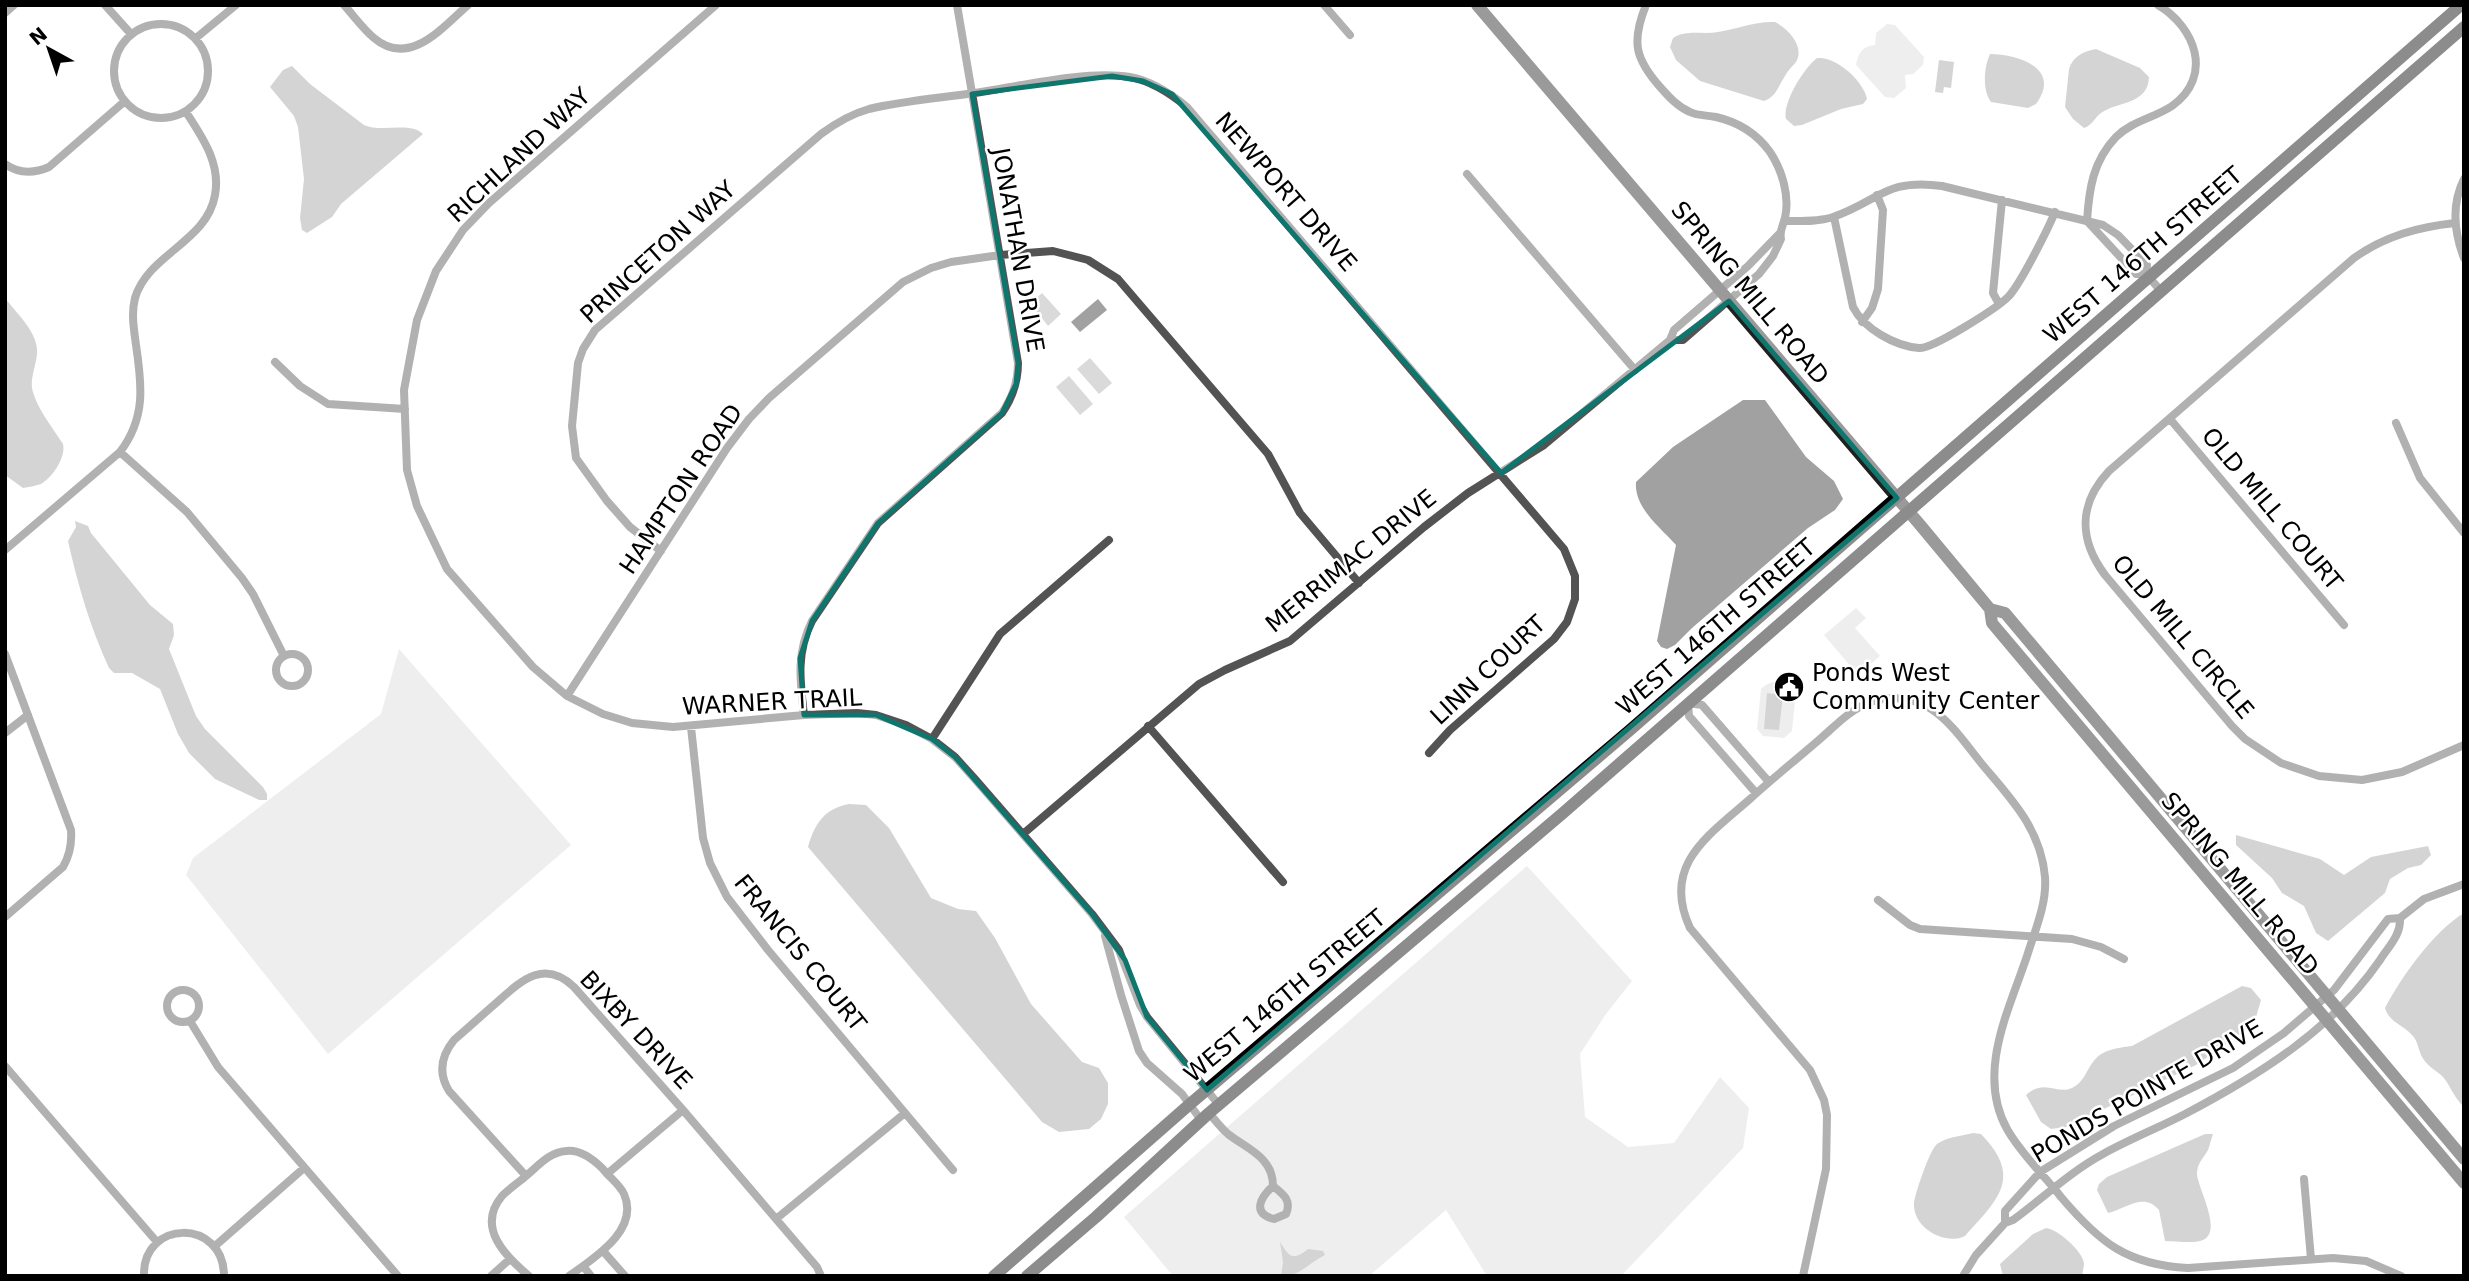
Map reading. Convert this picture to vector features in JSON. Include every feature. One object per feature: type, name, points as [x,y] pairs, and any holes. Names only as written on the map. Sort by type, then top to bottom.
[{"type":"main road","name":"WEST 146TH STREET","points":[[994,1276],[1676,690],[2461,5]]},
{"type":"main road","name":"WEST 146TH STREET","points":[[1027,1276],[1205,1117],[1909,512],[2464,27]]},
{"type":"main road","points":[[1487,851],[1500,866]]},
{"type":"street","points":[[5,13],[14,5]]},
{"type":"street","points":[[105,5],[131,34]]},
{"type":"street","points":[[196,38],[236,5]]},
{"type":"street","points":[[344,5],[376,40],[393,49],[404,50],[422,43],[468,5]]},
{"type":"street","name":"RICHLAND WAY","points":[[506,635],[447,569],[417,506],[407,470],[404,390],[421,307],[436,271],[463,230],[489,203],[716,5]]},
{"type":"street","name":"JONATHAN DRIVE","points":[[804,715],[799,670],[805,634],[863,542],[885,515],[1002,413],[1014,394],[1018,363],[957,5]]},
{"type":"street","points":[[1324,5],[1350,35]]},
{"type":"street","name":"SPRING MILL ROAD","points":[[1477,5],[1990,609],[1992,623],[2322,1001],[2464,1182]]},
{"type":"street","name":"MERRIMAC DRIVE","points":[[1647,5],[1639,25],[1637,40],[1643,67],[1681,107],[1691,113],[1735,123],[1762,143],[1776,161],[1784,182],[1786,210],[1780,233],[1725,296],[1683,340],[1670,340]]},
{"type":"street","points":[[2148,276],[2136,274],[2087,221],[2092,177],[2109,147],[2128,127],[2173,105],[2189,88],[2194,74],[2196,52],[2189,34],[2175,18],[2158,5]]},
{"type":"street","points":[[164,23],[182,27],[196,38],[205,54],[208,79],[201,98],[186,112],[153,118],[143,115],[125,101],[119,92],[114,72],[118,51],[131,34],[146,26],[164,23]]},
{"type":"street","name":"NEWPORT DRIVE","points":[[972,94],[1078,78],[1112,76],[1143,80],[1172,94],[1203,125],[1501,473]]},
{"type":"street","name":"PRINCETON WAY","points":[[661,551],[630,527],[576,458],[572,426],[576,378],[578,363],[589,338],[837,122],[869,109],[972,94]]},
{"type":"street","points":[[5,164],[28,172],[38,172],[49,167],[125,101]]},
{"type":"street","points":[[5,550],[121,452],[134,430],[140,415],[142,396],[133,323],[136,297],[149,275],[203,224],[212,209],[216,193],[215,166],[209,150],[186,112]]},
{"type":"street","points":[[1466,174],[1635,370]]},
{"type":"street","points":[[2464,179],[2456,200],[2455,223],[2464,258]]},
{"type":"street","points":[[1784,221],[1834,217],[1900,185],[1925,184],[2103,225],[2118,235],[2147,265],[2148,276],[2161,291]]},
{"type":"street","points":[[1862,322],[1872,308],[1878,289],[1883,210],[1877,195]]},
{"type":"street","points":[[1998,304],[1993,293],[2002,200]]},
{"type":"street","points":[[1834,217],[1853,307],[1862,322],[1890,339],[1920,348],[1957,331],[2008,297],[2055,212]]},
{"type":"street","name":"OLD MILL CIRCLE","points":[[2455,223],[2431,225],[2409,231],[2376,243],[2364,251],[2100,481],[2088,503],[2085,519],[2089,550],[2105,575],[2232,726],[2245,739],[2281,763],[2309,774],[2340,779],[2382,777],[2402,772],[2464,745]]},
{"type":"street","name":"MERRIMAC DRIVE","points":[[1023,834],[1173,704],[1212,676],[1290,641],[1468,493],[1558,434],[1670,340],[1674,330],[1767,265],[1778,248],[1780,233]]},
{"type":"street","name":"HAMPTON ROAD","points":[[567,696],[727,448],[769,398],[896,288],[917,274],[951,262],[1000,255],[1042,251],[1064,253],[1098,265],[1118,279],[1268,454],[1300,513],[1359,583]]},
{"type":"street","points":[[275,362],[300,386],[328,404],[405,409]]},
{"type":"street","name":"OLD MILL COURT","points":[[2170,419],[2344,625]]},
{"type":"street","points":[[2396,423],[2420,478],[2464,533]]},
{"type":"street","points":[[121,452],[187,512],[242,578],[284,656]]},
{"type":"street","name":"LINN COURT","points":[[1429,753],[1450,730],[1554,639],[1567,622],[1575,599],[1575,576],[1564,549],[1501,473]]},
{"type":"street","points":[[932,739],[1000,634],[1109,540]]},
{"type":"street","name":"WARNER TRAIL","points":[[506,635],[533,667],[567,696],[603,714],[632,723],[691,727],[804,715],[857,713],[876,715],[906,725],[932,739],[955,757],[1092,914],[1125,960],[1140,1005],[1161,1036],[1219,1105]]},
{"type":"street","points":[[5,654],[71,830],[71,850],[63,867],[5,917]]},
{"type":"street","points":[[296,654],[305,660],[308,670],[300,684],[290,686],[277,678],[275,667],[284,656],[296,654]]},
{"type":"street","points":[[1676,690],[1688,703],[1689,716],[1763,787]]},
{"type":"street","points":[[1803,1276],[1826,1169],[1827,1115],[1824,1100],[1810,1070],[1690,928],[1681,905],[1682,880],[1692,854],[1763,787],[1850,714],[1869,703],[1896,698],[1930,708],[1948,724],[2018,807],[2035,833],[2045,881],[2042,907],[2001,1032],[1995,1058],[1994,1080],[1997,1104],[2007,1129],[2082,1222],[2107,1244],[2141,1261],[2166,1267],[2189,1268],[2333,1258],[2366,1261],[2401,1276]]},
{"type":"street","points":[[1688,703],[1702,705],[1763,787]]},
{"type":"street","points":[[5,733],[28,715]]},
{"type":"street","points":[[1148,726],[1283,882]]},
{"type":"street","name":"FRANCIS COURT","points":[[691,727],[703,838],[717,880],[737,912],[953,1170]]},
{"type":"street","name":"PONDS POINTE DRIVE","points":[[2004,1223],[2006,1211],[2040,1172],[2114,1126],[2232,1068],[2284,1033],[2322,1001],[2388,919],[2400,918],[2424,899],[2464,884]]},
{"type":"street","points":[[1878,900],[1910,926],[1920,929],[2081,941],[2101,947],[2124,959]]},
{"type":"street","name":"PONDS POINTE DRIVE","points":[[1964,1276],[1976,1255],[2004,1223],[2013,1220],[2102,1154],[2244,1082],[2280,1059],[2333,1015],[2362,986],[2400,930],[2400,918]]},
{"type":"street","name":"WARNER TRAIL","points":[[1105,933],[1108,953],[1139,1051],[1147,1063],[1205,1117],[1266,1162],[1273,1186]]},
{"type":"street","name":"BIXBY DRIVE","points":[[526,1176],[449,1091],[442,1068],[444,1055],[454,1040],[528,977],[551,974],[569,982],[683,1110],[817,1267],[821,1276]]},
{"type":"street","points":[[186,990],[198,999],[197,1014],[190,1021],[179,1022],[170,1016],[167,1006],[175,992],[186,990]]},
{"type":"street","points":[[1126,1011],[1140,1005]]},
{"type":"street","name":"SPRING MILL ROAD","points":[[2333,1015],[2464,1159]]},
{"type":"street","points":[[190,1021],[218,1067],[398,1276]]},
{"type":"street","points":[[5,1066],[158,1242]]},
{"type":"street","points":[[607,1174],[683,1110]]},
{"type":"street","points":[[776,1219],[905,1113]]},
{"type":"street","points":[[528,1276],[510,1259],[493,1236],[491,1217],[502,1196],[551,1155],[568,1150],[594,1160],[623,1192],[626,1210],[623,1227],[603,1251],[569,1276]]},
{"type":"street","points":[[215,1246],[304,1168]]},
{"type":"street","points":[[2304,1179],[2311,1259]]},
{"type":"street","points":[[144,1276],[148,1253],[169,1235],[183,1233],[201,1237],[215,1246],[222,1259],[224,1276]]},
{"type":"street","points":[[603,1251],[625,1276]]},
{"type":"street","points":[[491,1276],[510,1259]]},
{"type":"street","points":[[583,1266],[591,1276]]},
{"type":"highlighted area","points":[[1112,76],[1143,81],[1172,94],[1501,473],[1729,301],[1897,498],[1207,1090],[1147,1017],[1125,960],[1092,914],[955,757],[932,739],[876,715],[804,715],[800,658],[812,621],[878,523],[1002,413],[1016,384],[1018,363],[972,94]]},
{"type":"shaded area","points":[[1775,22],[1794,39],[1798,56],[1774,94],[1764,101],[1700,81],[1676,60],[1670,47],[1673,38],[1678,35],[1712,33]]},
{"type":"shaded area","points":[[1887,24],[1895,25],[1924,57],[1923,65],[1913,74],[1905,75],[1906,88],[1894,98],[1885,97],[1856,65],[1861,51],[1875,45],[1876,33]]},
{"type":"shaded area","points":[[2096,49],[2140,68],[2149,77],[2147,86],[2138,98],[2108,109],[2084,128],[2073,119],[2065,107],[2069,69],[2080,55]]},
{"type":"shaded area","points":[[1990,54],[2024,61],[2041,73],[2044,81],[2043,92],[2036,104],[2028,108],[1991,102],[1986,91],[1985,78]]},
{"type":"shaded area","points":[[1817,58],[1832,61],[1848,71],[1861,85],[1867,99],[1863,104],[1794,126],[1786,119],[1787,104],[1800,77]]},
{"type":"shaded area","points":[[1939,60],[1954,62],[1951,88],[1944,87],[1943,93],[1935,92]]},
{"type":"shaded area","points":[[292,66],[310,84],[364,125],[411,128],[423,134],[341,204],[332,217],[307,233],[302,230],[300,218],[304,179],[298,127],[294,116],[270,87],[283,70]]},
{"type":"shaded area","points":[[1042,293],[1061,314],[1048,326],[1032,305]]},
{"type":"shaded area","points":[[5,298],[35,339],[37,354],[32,378],[33,392],[42,412],[63,444],[61,461],[50,477],[41,484],[23,488],[5,475]]},
{"type":"shaded area","points":[[1098,299],[1107,310],[1080,332],[1071,322]]},
{"type":"shaded area","points":[[1090,358],[1112,383],[1099,394],[1077,369]]},
{"type":"shaded area","points":[[1069,376],[1093,404],[1080,415],[1056,387]]},
{"type":"shaded area","points":[[1743,400],[1765,400],[1806,457],[1834,481],[1843,499],[1835,510],[1808,528],[1675,645],[1667,649],[1661,647],[1657,641],[1676,545],[1644,509],[1636,491],[1636,482],[1673,447]]},
{"type":"shaded area","points":[[75,521],[88,526],[150,605],[173,624],[174,635],[169,649],[196,716],[205,729],[263,787],[267,800],[259,800],[215,779],[189,753],[178,734],[160,689],[132,673],[114,673],[109,668],[85,606],[68,541],[76,527]]},
{"type":"shaded area","points":[[1856,608],[1866,618],[1855,628],[1880,656],[1858,675],[1824,635]]},
{"type":"shaded area","points":[[399,649],[571,845],[328,1054],[186,875],[193,858],[381,714]]},
{"type":"shaded area","points":[[1788,674],[1802,694],[1795,701],[1792,731],[1784,738],[1763,736],[1757,729],[1761,689]]},
{"type":"shaded area","points":[[1767,693],[1783,695],[1779,730],[1764,729]]},
{"type":"shaded area","points":[[849,804],[866,805],[889,828],[931,898],[958,909],[976,911],[995,938],[1031,1004],[1082,1062],[1099,1068],[1108,1083],[1108,1104],[1101,1119],[1089,1129],[1059,1132],[1042,1122],[808,847],[822,818],[833,809]]},
{"type":"shaded area","points":[[2236,835],[2320,859],[2344,875],[2371,857],[2428,846],[2431,855],[2421,865],[2408,868],[2390,879],[2385,893],[2328,941],[2316,933],[2304,906],[2282,893],[2272,878],[2236,845]]},
{"type":"shaded area","points":[[1527,866],[1632,981],[1580,1054],[1585,1117],[1628,1147],[1674,1143],[1720,1077],[1749,1108],[1743,1148],[1621,1276],[1487,1276],[1446,1210],[1369,1276],[1173,1276],[1124,1217]]},
{"type":"shaded area","points":[[2464,913],[2464,1107],[2444,1078],[2424,1060],[2414,1038],[2390,1017],[2385,1008],[2419,956],[2441,931]]},
{"type":"shaded area","points":[[2242,986],[2251,988],[2261,1000],[2256,1017],[2247,1030],[2196,1065],[2066,1127],[2051,1129],[2041,1122],[2026,1095],[2033,1090],[2045,1087],[2061,1090],[2072,1088],[2101,1054],[2132,1046]]},
{"type":"shaded area","points":[[1981,1134],[2001,1163],[2001,1188],[1987,1211],[1965,1236],[1948,1239],[1940,1237],[1924,1227],[1915,1213],[1914,1204],[1919,1183],[1930,1154],[1937,1144],[1949,1138]]},
{"type":"shaded area","points":[[2205,1134],[2213,1134],[2197,1170],[2211,1228],[2209,1235],[2203,1240],[2165,1241],[2159,1210],[2147,1202],[2135,1203],[2108,1213],[2097,1190],[2107,1177]]},
{"type":"shaded area","points":[[2046,1228],[2062,1236],[2079,1252],[2084,1263],[2082,1275],[2003,1276],[2000,1264],[2033,1234]]},
{"type":"shaded area","points":[[1280,1242],[1291,1256],[1308,1249],[1323,1251],[1325,1255],[1299,1272],[1281,1276],[1283,1262]]},
{"type":"place","name":"Ponds West Community Center","points":[[1789,687]]}]
